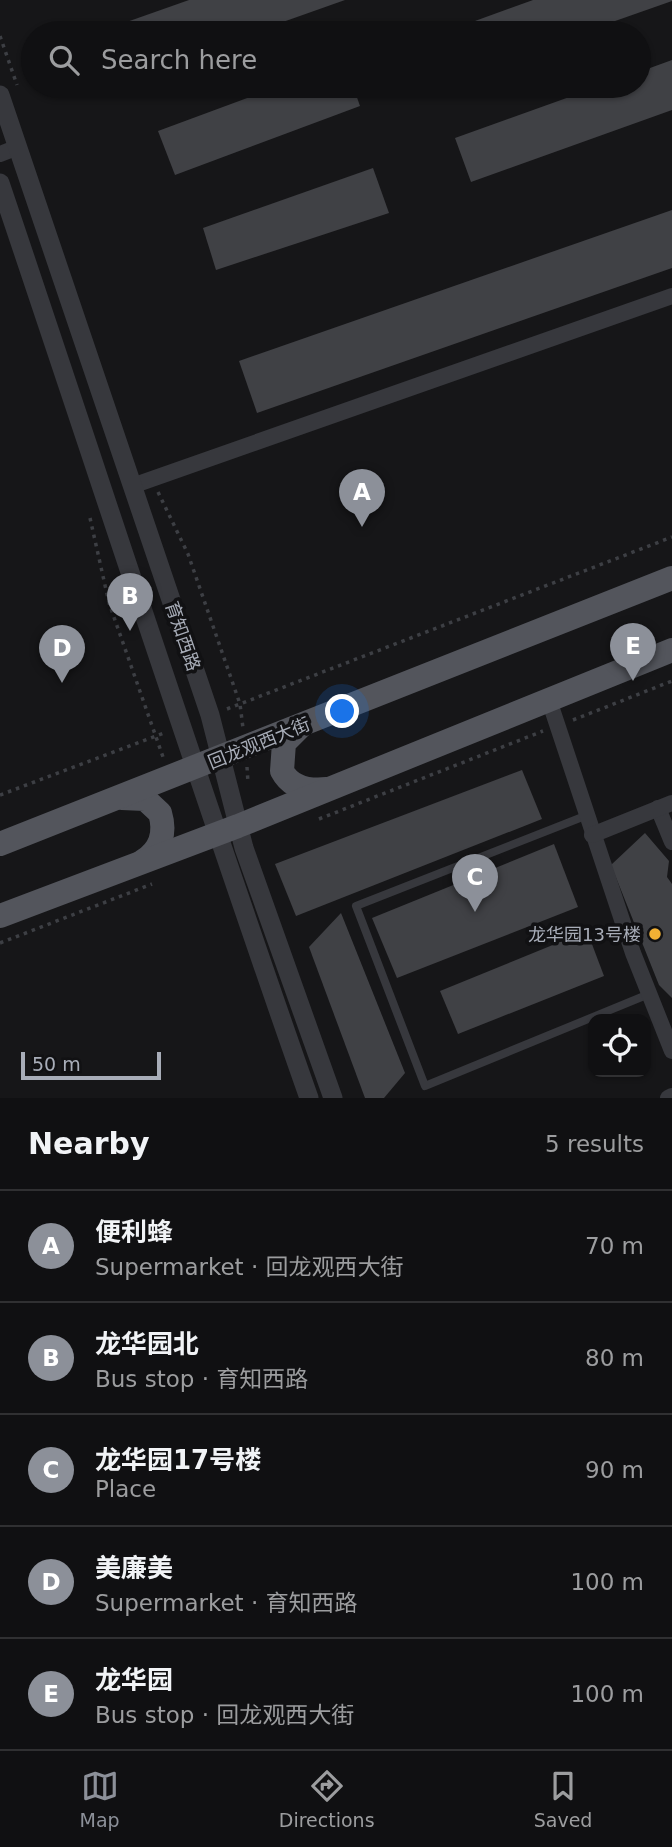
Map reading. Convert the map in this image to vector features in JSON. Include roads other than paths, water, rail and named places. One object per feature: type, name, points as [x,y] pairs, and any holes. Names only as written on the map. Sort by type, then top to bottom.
[{"type":"main road","name":"回龙观西大街","points":[[0,844],[672,578]]},
{"type":"main road","points":[[0,916],[228,830],[672,650]]},
{"type":"main road","points":[[307,724],[292,733],[284,743],[282,771],[290,781],[304,789],[334,788]]},
{"type":"main road","points":[[109,802],[139,797],[151,802],[160,813],[163,834],[158,848],[147,859],[130,867]]},
{"type":"street","name":"育知西路","points":[[9,92],[9,151],[132,486],[210,715],[221,758],[228,830],[309,1098]]},
{"type":"street","name":"育知西路","points":[[0,183],[197,768],[228,830],[333,1098]]},
{"type":"street","points":[[132,486],[670,303]]},
{"type":"street","points":[[549,700],[585,816],[672,1051]]},
{"type":"street","points":[[592,835],[665,806],[672,842]]},
{"type":"lane","points":[[585,816],[356,906],[425,1086],[649,994]]},
{"type":"place","name":"便利蜂","points":[[362,527]]},
{"type":"place","name":"龙华园北","points":[[130,631]]},
{"type":"place","name":"龙华园","points":[[633,681]]},
{"type":"place","name":"美廉美","points":[[62,683]]},
{"type":"place","name":"龙华园17号楼","points":[[475,912]]},
{"type":"place","name":"龙华园13号楼","points":[[655,934]]}]
